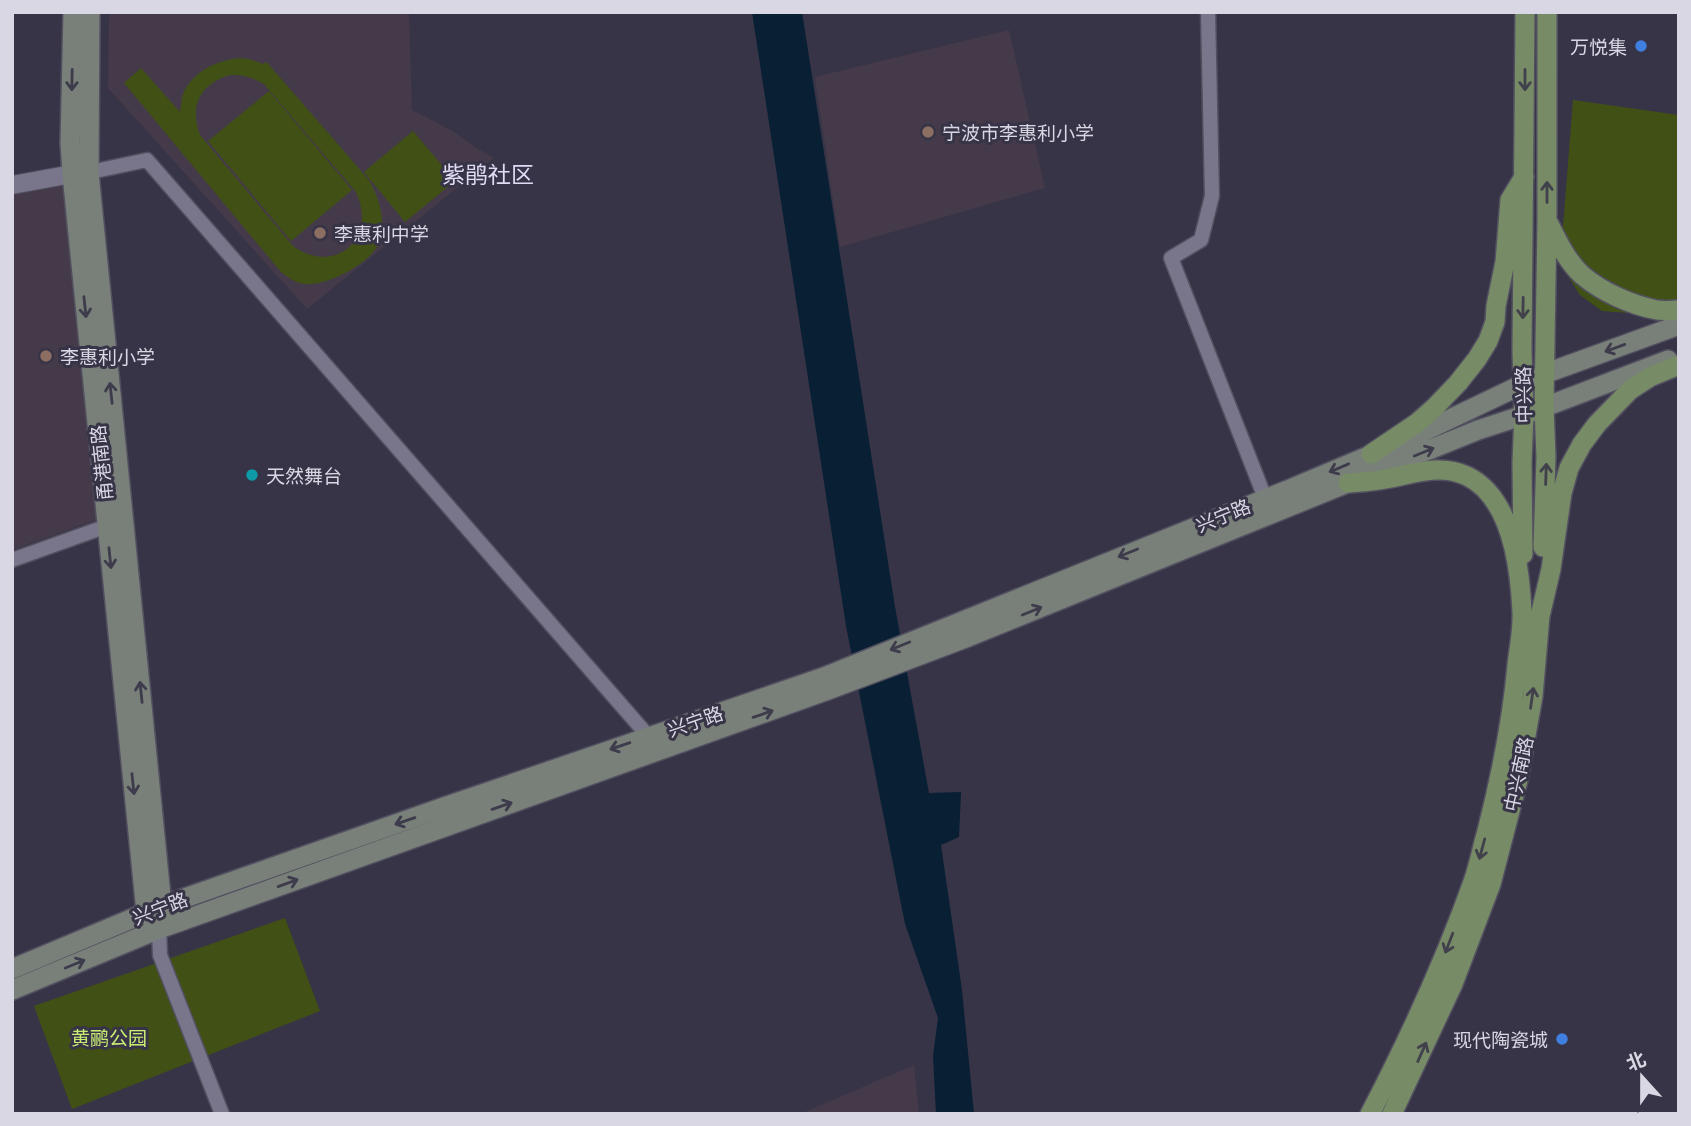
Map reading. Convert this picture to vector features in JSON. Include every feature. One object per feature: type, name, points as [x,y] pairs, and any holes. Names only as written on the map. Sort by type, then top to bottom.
[{"type":"main road","name":"甬港南路","points":[[73,12],[70,143],[80,174],[154,909]]},
{"type":"main road","name":"甬港南路","points":[[90,12],[80,174],[107,526],[154,909]]},
{"type":"main road","name":"中兴路","points":[[1525,12],[1522,463],[1531,615]]},
{"type":"main road","name":"中兴路","points":[[1531,615],[1546,457],[1544,374],[1547,12]]},
{"type":"main road","name":"中兴路","points":[[1488,341],[1494,322],[1504,262],[1510,200],[1524,176]]},
{"type":"main road","name":"中兴路","points":[[1547,220],[1565,254],[1581,274],[1605,291],[1659,311],[1679,310]]},
{"type":"main road","name":"兴宁路","points":[[966,629],[1371,454],[1544,374],[1679,325]]},
{"type":"main road","name":"兴宁路","points":[[1371,454],[1417,423],[1435,407],[1477,359],[1488,341]]},
{"type":"main road","name":"兴宁路","points":[[12,990],[159,929],[826,684],[1348,483],[1478,430],[1679,356]]},
{"type":"main road","name":"中兴南路","points":[[1531,615],[1551,569],[1562,494],[1569,468],[1582,444],[1630,390],[1650,377],[1679,365]]},
{"type":"main road","name":"兴宁路","points":[[1348,483],[1442,469],[1466,476],[1479,484]]},
{"type":"main road","name":"中兴南路","points":[[1392,1114],[1453,984],[1483,882],[1518,780],[1533,696],[1531,615],[1515,551],[1506,520],[1494,498],[1479,484]]},
{"type":"main road","name":"兴宁路","points":[[12,969],[154,909],[649,737],[826,684]]},
{"type":"main road","name":"中兴南路","points":[[1370,1114],[1483,882]]},
{"type":"main road","points":[[154,909],[159,929]]},
{"type":"street","points":[[1209,12],[1212,196],[1200,240],[1171,258],[1265,498]]},
{"type":"street","points":[[12,185],[147,160],[649,737]]},
{"type":"street","points":[[12,560],[107,526]]},
{"type":"street","points":[[159,929],[160,955],[222,1114]]},
{"type":"shaded area","name":"李惠利中学","points":[[109,12],[409,12],[412,110],[453,131],[494,158],[307,309],[108,88]]},
{"type":"shaded area","name":"宁波市李惠利小学","points":[[1009,30],[1045,188],[840,247],[815,77]]},
{"type":"shaded area","name":"李惠利小学","points":[[64,182],[96,520],[12,550],[12,192]]},
{"type":"shaded area","points":[[914,1065],[919,1114],[800,1114]]},
{"type":"green space","points":[[231,59],[249,59],[263,64],[266,62],[369,180],[381,210],[381,235],[379,243],[367,259],[347,272],[325,281],[305,284],[281,272],[124,83],[141,68],[180,112],[183,94],[192,79],[206,68]],"holes":[[[230,75],[248,77],[264,84],[356,192],[361,209],[361,224],[357,238],[348,248],[323,257],[308,254],[293,246],[200,135],[196,115],[200,98],[211,84]]]},
{"type":"green space","points":[[269,91],[352,190],[291,241],[208,141]]},
{"type":"green space","points":[[1573,100],[1679,115],[1679,298],[1630,313],[1602,311],[1580,295],[1566,273],[1562,239]]},
{"type":"green space","points":[[413,131],[455,181],[405,222],[364,172]]},
{"type":"green space","name":"黄鹂公园","points":[[285,918],[320,1011],[72,1109],[34,1006]]},
{"type":"water","points":[[752,12],[802,12],[895,607],[929,793],[961,792],[959,837],[941,845],[962,990],[974,1114],[936,1114],[933,1056],[938,1018],[905,924],[846,626]]},
{"type":"place","name":"万悦集","points":[[1641,46]]},
{"type":"place","name":"宁波市李惠利小学","points":[[928,132]]},
{"type":"place","name":"李惠利中学","points":[[320,233]]},
{"type":"place","name":"李惠利小学","points":[[46,356]]},
{"type":"place","name":"天然舞台","points":[[252,475]]},
{"type":"place","name":"现代陶瓷城","points":[[1562,1039]]},
{"type":"district","name":"紫鹃社区","points":[[488,174]]}]
